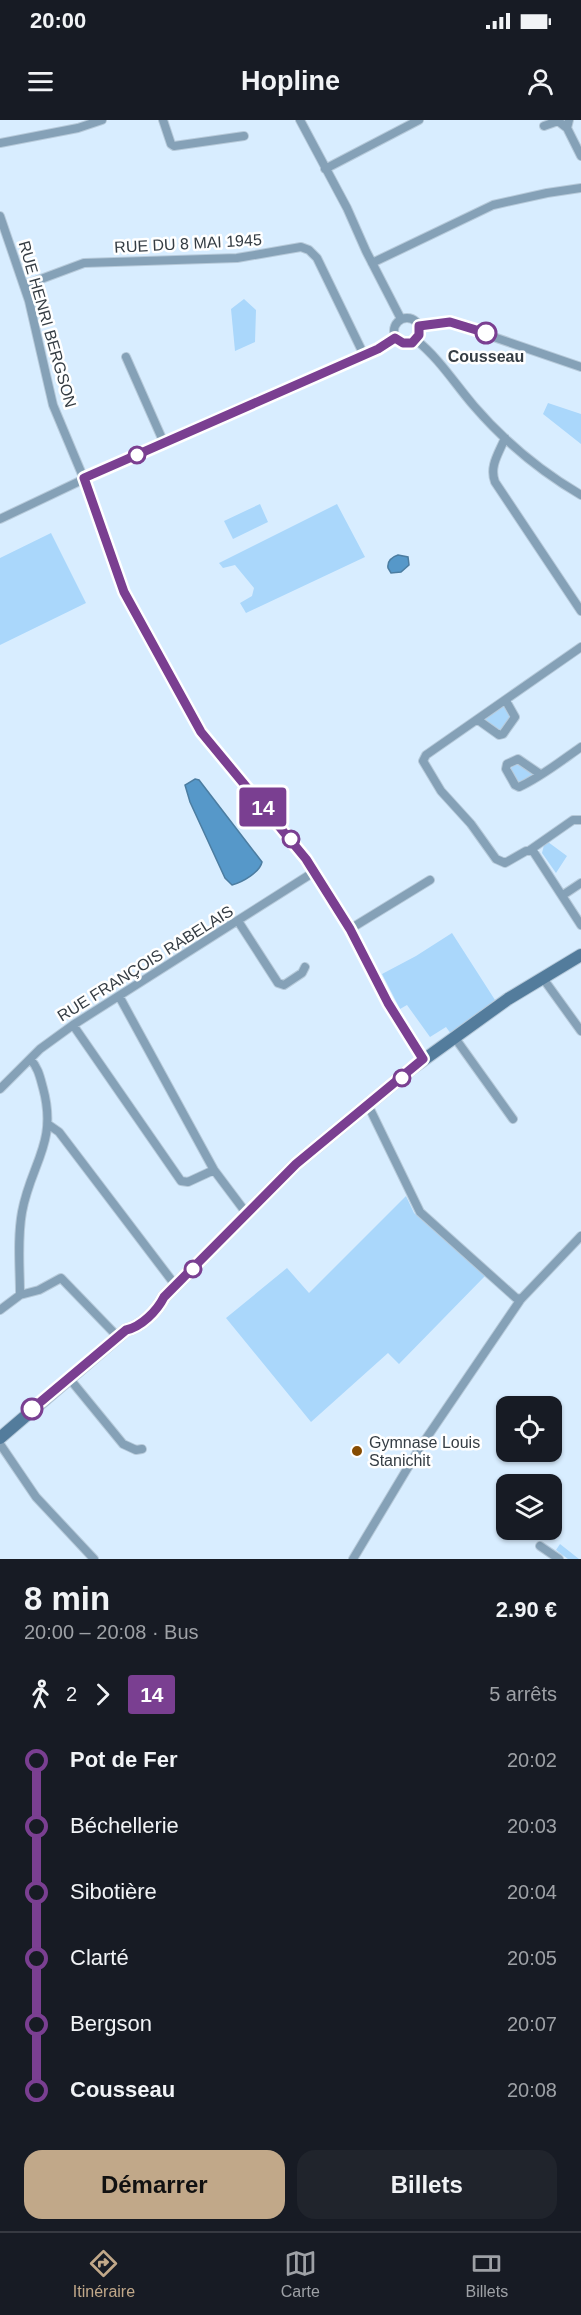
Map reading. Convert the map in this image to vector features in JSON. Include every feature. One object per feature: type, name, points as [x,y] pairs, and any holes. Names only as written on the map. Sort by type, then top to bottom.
[{"type":"street","points":[[0,143],[78,128],[102,120]]},
{"type":"street","points":[[163,120],[171,144],[174,146],[244,136]]},
{"type":"street","points":[[300,120],[347,208],[372,264],[401,319]]},
{"type":"street","points":[[325,169],[419,120]]},
{"type":"street","points":[[544,126],[558,121],[568,124],[581,156]]},
{"type":"street","points":[[372,264],[493,206],[547,193],[581,188]]},
{"type":"street","name":"RUE HENRI BERGSON","points":[[0,216],[25,285],[53,405],[84,478],[124,592],[201,732],[291,839],[314,872],[350,929],[388,1003],[423,1059]]},
{"type":"street","name":"RUE DU 8 MAI 1945","points":[[25,285],[84,263],[237,258],[301,247],[309,250],[316,258],[364,355]]},
{"type":"street","points":[[401,319],[413,319],[419,326],[419,335],[412,343],[403,343],[395,338],[394,327],[401,319]]},
{"type":"street","points":[[419,326],[450,322],[581,367]]},
{"type":"street","points":[[0,519],[84,478],[364,355],[395,338]]},
{"type":"street","points":[[416,340],[433,356],[475,408],[505,438],[531,462],[581,495]]},
{"type":"street","points":[[126,357],[164,443]]},
{"type":"street","points":[[505,438],[493,466],[495,482],[581,611]]},
{"type":"street","points":[[581,647],[426,755],[424,765],[441,791],[471,824],[500,862],[510,861],[573,820],[581,820]]},
{"type":"street","points":[[478,720],[499,735],[503,734],[515,717],[506,701]]},
{"type":"street","points":[[540,774],[581,747]]},
{"type":"street","points":[[530,850],[533,851],[563,895],[581,925]]},
{"type":"street","name":"RUE FRANÇOIS RABELAIS","points":[[0,1089],[40,1049],[73,1025],[314,872]]},
{"type":"street","points":[[350,929],[430,880]]},
{"type":"street","points":[[563,895],[581,883]]},
{"type":"street","points":[[238,921],[278,983],[284,985],[302,973],[305,968]]},
{"type":"street","points":[[0,1438],[126,1330],[134,1329],[147,1317],[296,1164],[423,1059],[542,977],[581,955]]},
{"type":"street","points":[[542,977],[581,1030]]},
{"type":"street","points":[[119,996],[214,1170],[247,1214]]},
{"type":"street","points":[[73,1025],[181,1181],[188,1182],[214,1170]]},
{"type":"street","points":[[454,1038],[513,1119]]},
{"type":"street","points":[[20,1295],[18,1251],[22,1213],[46,1141],[49,1125],[39,1074],[30,1059]]},
{"type":"street","points":[[368,1105],[420,1212],[516,1298],[520,1299]]},
{"type":"street","points":[[49,1125],[59,1132],[176,1286]]},
{"type":"street","points":[[353,1559],[419,1449],[520,1299],[581,1236]]},
{"type":"street","points":[[0,1310],[20,1295],[39,1290],[52,1281],[62,1278],[118,1337]]},
{"type":"street","points":[[69,1378],[123,1444],[136,1450],[142,1449]]},
{"type":"street","points":[[0,1444],[36,1497],[94,1559]]},
{"type":"street","points":[[540,1546],[559,1559]]},
{"type":"shaded area","points":[[244,299],[256,310],[255,342],[235,351],[231,309]]},
{"type":"shaded area","points":[[548,403],[581,414],[581,444],[543,414]]},
{"type":"shaded area","points":[[260,504],[268,522],[233,539],[224,521]]},
{"type":"shaded area","points":[[337,504],[365,557],[246,613],[240,603],[252,596],[254,588],[235,565],[223,568],[219,563]]},
{"type":"shaded area","points":[[51,533],[86,603],[0,645],[0,558]]},
{"type":"shaded area","points":[[398,555],[408,557],[409,565],[401,572],[391,573],[388,563]]},
{"type":"shaded area","points":[[504,706],[512,715],[500,731],[485,721],[488,716]]},
{"type":"shaded area","points":[[516,762],[534,773],[534,776],[517,783],[510,769]]},
{"type":"shaded area","points":[[195,779],[199,780],[262,862],[255,873],[236,884],[232,885],[225,878],[190,802],[185,785]]},
{"type":"shaded area","points":[[548,842],[567,856],[556,873],[542,853],[544,845]]},
{"type":"shaded area","points":[[452,933],[495,1000],[451,1034],[446,1027],[430,1037],[407,1005],[400,1009],[382,974]]},
{"type":"shaded area","points":[[406,1196],[414,1213],[485,1276],[399,1364],[388,1353],[311,1422],[226,1318],[287,1268],[309,1293]]},
{"type":"shaded area","points":[[560,1544],[579,1559],[568,1559],[556,1550]]},
{"type":"bus line","name":"14","points":[[32,1409],[126,1330],[134,1329],[296,1164],[423,1059],[388,1003],[350,929],[306,859],[201,732],[124,592],[84,478],[378,349],[395,338],[403,343],[412,343],[419,335],[419,326],[450,322],[486,333]]},
{"type":"place","name":"Cousseau","points":[[486,333]]},
{"type":"place","name":"Gymnase Louis Stanichit","points":[[357,1451]]}]
